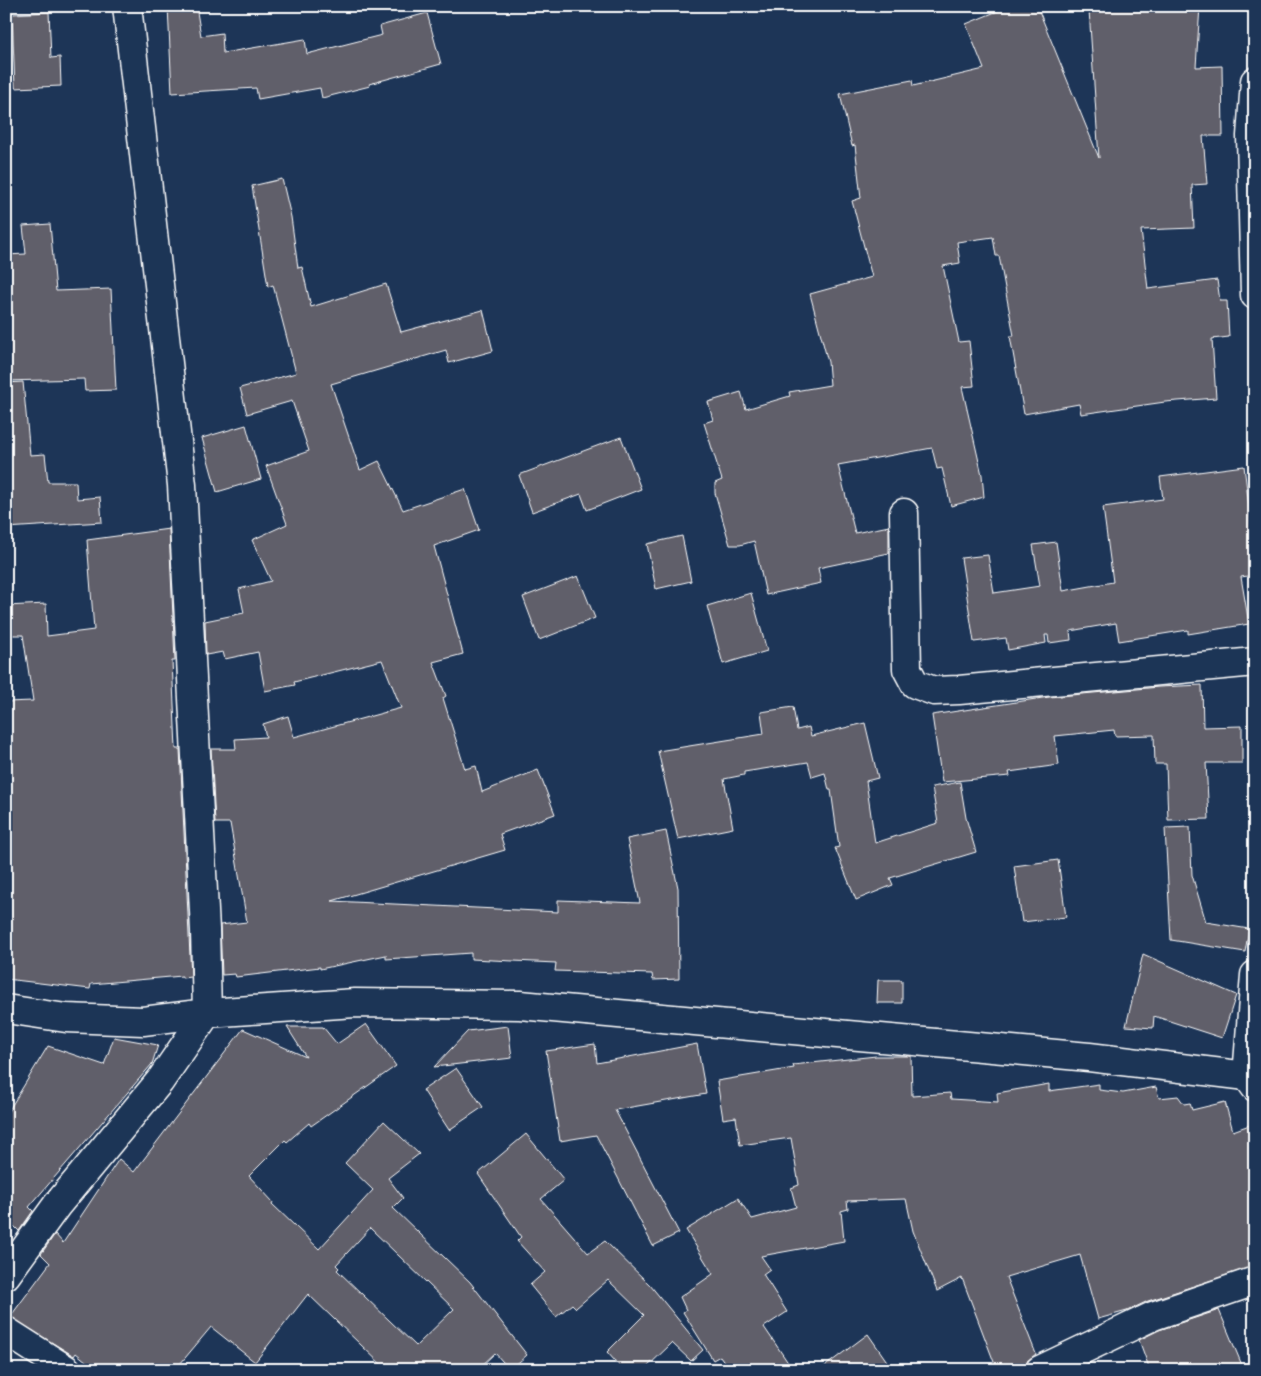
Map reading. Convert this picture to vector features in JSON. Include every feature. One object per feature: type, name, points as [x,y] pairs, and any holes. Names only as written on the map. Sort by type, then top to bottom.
[{"type":"street","points":[[6,1275],[57,1205],[160,1081],[207,1013],[205,930],[182,485],[127,6]]},
{"type":"street","points":[[1255,81],[1253,137],[1255,295]]},
{"type":"street","points":[[904,513],[907,669],[916,684],[934,691],[959,690],[1255,662]]},
{"type":"street","points":[[6,1009],[66,1018],[143,1021],[207,1013],[355,1003],[520,1004],[1079,1056],[1251,1082],[1255,975]]},
{"type":"street","points":[[1040,1370],[1153,1316],[1255,1281]]},
{"type":"street","points":[[6,1331],[67,1370]]},
{"type":"building","points":[[168,6],[196,6],[201,36],[222,33],[223,53],[305,39],[307,54],[382,35],[380,26],[427,13],[441,64],[369,84],[370,86],[322,98],[320,88],[258,99],[256,88],[172,93]]},
{"type":"building","points":[[1010,6],[1037,6],[1099,158],[1089,10],[1136,6],[1200,6],[1196,67],[1222,66],[1223,136],[1203,136],[1207,184],[1192,185],[1194,228],[1141,230],[1148,289],[1217,280],[1220,301],[1227,301],[1229,337],[1212,339],[1216,398],[1165,402],[1081,414],[1079,404],[1024,414],[1010,336],[1014,336],[999,256],[996,256],[993,237],[957,242],[960,263],[943,266],[959,342],[969,341],[974,386],[962,387],[982,475],[984,497],[951,506],[942,468],[937,469],[932,448],[838,465],[855,533],[889,526],[889,553],[818,568],[821,583],[766,595],[754,541],[740,545],[730,545],[715,493],[715,483],[722,480],[704,423],[713,420],[708,402],[741,392],[746,409],[790,396],[789,392],[830,385],[828,362],[810,294],[872,277],[852,201],[861,198],[855,145],[852,146],[840,94],[912,80],[913,86],[984,69],[966,24]]},
{"type":"building","points":[[49,12],[51,58],[60,57],[61,86],[15,88],[12,14]]},
{"type":"building","points":[[282,179],[291,217],[298,268],[302,267],[311,307],[386,284],[401,332],[483,310],[493,351],[449,363],[446,350],[331,384],[360,470],[379,461],[403,510],[465,489],[479,530],[434,546],[463,654],[433,662],[446,696],[443,698],[465,769],[476,766],[482,792],[538,770],[555,814],[500,834],[505,850],[332,901],[558,912],[558,900],[640,903],[627,839],[666,831],[678,888],[679,979],[653,980],[652,974],[555,971],[556,963],[471,959],[471,953],[386,959],[386,955],[320,969],[320,967],[236,977],[235,974],[222,975],[220,925],[247,922],[230,823],[215,823],[211,749],[236,749],[235,739],[266,737],[263,724],[288,716],[294,737],[401,708],[382,660],[294,682],[295,685],[265,691],[258,652],[225,659],[223,652],[206,655],[205,621],[244,613],[239,589],[271,581],[252,540],[287,524],[266,466],[309,451],[292,401],[247,414],[240,388],[296,373],[273,285],[268,287],[252,186]]},
{"type":"building","points":[[50,224],[56,291],[111,289],[116,390],[85,391],[84,379],[6,381],[6,255],[26,254],[23,226]]},
{"type":"building","points":[[23,382],[30,455],[45,454],[48,482],[76,482],[77,499],[100,497],[102,522],[6,528],[6,383]]},
{"type":"building","points":[[246,425],[261,479],[217,492],[202,438]]},
{"type":"building","points":[[621,437],[641,489],[587,510],[581,494],[532,512],[519,475]]},
{"type":"building","points":[[1244,466],[1255,554],[1255,575],[1241,577],[1249,624],[1188,634],[1188,630],[1119,641],[1116,623],[1070,631],[1071,640],[1049,643],[1048,635],[1045,635],[1046,643],[1008,650],[1006,638],[974,642],[961,558],[988,555],[994,593],[1040,586],[1033,545],[1056,542],[1063,591],[1113,582],[1103,507],[1163,499],[1160,477]]},
{"type":"building","points":[[169,529],[175,661],[172,661],[176,749],[180,749],[191,977],[182,978],[182,976],[91,984],[90,989],[6,979],[6,702],[33,701],[23,635],[6,635],[6,606],[46,604],[47,636],[94,630],[87,540]]},
{"type":"building","points":[[682,536],[691,581],[656,589],[647,544]]},
{"type":"building","points":[[578,576],[595,618],[539,640],[523,597]]},
{"type":"building","points":[[751,593],[767,651],[723,664],[707,606]]},
{"type":"building","points":[[1202,685],[1203,727],[1242,726],[1242,763],[1206,763],[1209,819],[1168,820],[1166,764],[1155,764],[1154,735],[1115,736],[1114,730],[1055,736],[1059,765],[1009,772],[1010,776],[942,782],[932,715],[1049,697]]},
{"type":"building","points":[[793,707],[797,730],[809,727],[811,736],[865,723],[878,778],[866,781],[875,843],[938,823],[932,787],[960,782],[966,818],[976,852],[890,878],[893,885],[856,900],[835,848],[839,847],[831,790],[829,790],[825,773],[812,777],[808,762],[744,772],[744,775],[724,779],[733,828],[678,839],[658,751],[764,734],[761,712]]},
{"type":"building","points":[[1190,827],[1192,875],[1206,922],[1249,929],[1245,952],[1171,940],[1165,828]]},
{"type":"building","points":[[1058,860],[1066,917],[1022,922],[1014,866]]},
{"type":"building","points":[[1143,954],[1236,995],[1222,1038],[1154,1016],[1153,1028],[1126,1026]]},
{"type":"building","points":[[878,980],[902,980],[902,1003],[877,1003]]},
{"type":"building","points":[[366,1024],[396,1066],[311,1126],[309,1123],[287,1142],[285,1140],[249,1176],[273,1202],[272,1204],[319,1249],[373,1190],[345,1163],[384,1121],[419,1154],[388,1178],[403,1198],[393,1208],[470,1282],[527,1355],[510,1370],[495,1353],[477,1370],[387,1370],[308,1294],[255,1362],[211,1327],[175,1370],[97,1370],[76,1353],[74,1356],[10,1317],[50,1263],[41,1254],[55,1234],[63,1243],[119,1159],[134,1172],[243,1029],[306,1057],[287,1027],[323,1027],[337,1044]],"holes":[[[370,1228],[454,1309],[416,1346],[337,1270],[339,1268],[336,1265]]]},
{"type":"building","points":[[508,1026],[512,1058],[434,1067],[468,1031]]},
{"type":"building","points":[[114,1037],[158,1045],[152,1064],[29,1207],[33,1211],[19,1231],[13,1225],[6,1233],[6,1115],[48,1046],[104,1065]]},
{"type":"building","points":[[595,1044],[597,1063],[697,1044],[706,1094],[615,1110],[679,1233],[653,1246],[596,1135],[560,1141],[546,1051]]},
{"type":"building","points":[[876,1056],[911,1056],[912,1096],[950,1093],[951,1099],[998,1102],[997,1093],[1049,1084],[1049,1091],[1099,1084],[1099,1090],[1123,1093],[1156,1087],[1159,1098],[1178,1096],[1184,1104],[1190,1103],[1192,1110],[1225,1102],[1233,1131],[1255,1123],[1255,1266],[1148,1301],[1127,1311],[1098,1319],[1080,1255],[1006,1277],[1036,1354],[1027,1361],[1025,1370],[997,1370],[962,1278],[937,1291],[913,1231],[906,1199],[847,1201],[848,1209],[841,1211],[844,1241],[761,1256],[770,1269],[763,1274],[787,1312],[764,1327],[793,1370],[730,1370],[720,1356],[713,1360],[683,1312],[686,1310],[680,1297],[713,1274],[686,1230],[738,1198],[752,1219],[796,1207],[791,1188],[799,1185],[791,1138],[740,1145],[736,1117],[723,1119],[717,1081],[794,1068],[793,1065]]},
{"type":"building","points":[[456,1068],[483,1107],[449,1130],[423,1090]]},
{"type":"building","points":[[526,1134],[564,1180],[541,1199],[588,1253],[605,1241],[650,1285],[703,1350],[691,1361],[672,1343],[644,1370],[623,1370],[607,1352],[644,1315],[608,1280],[576,1308],[572,1304],[556,1317],[530,1285],[545,1272],[517,1241],[521,1237],[478,1174]]},
{"type":"building","points":[[1219,1310],[1244,1370],[1150,1370],[1139,1340],[1159,1330]]},
{"type":"building","points":[[868,1334],[893,1370],[820,1370]]}]
